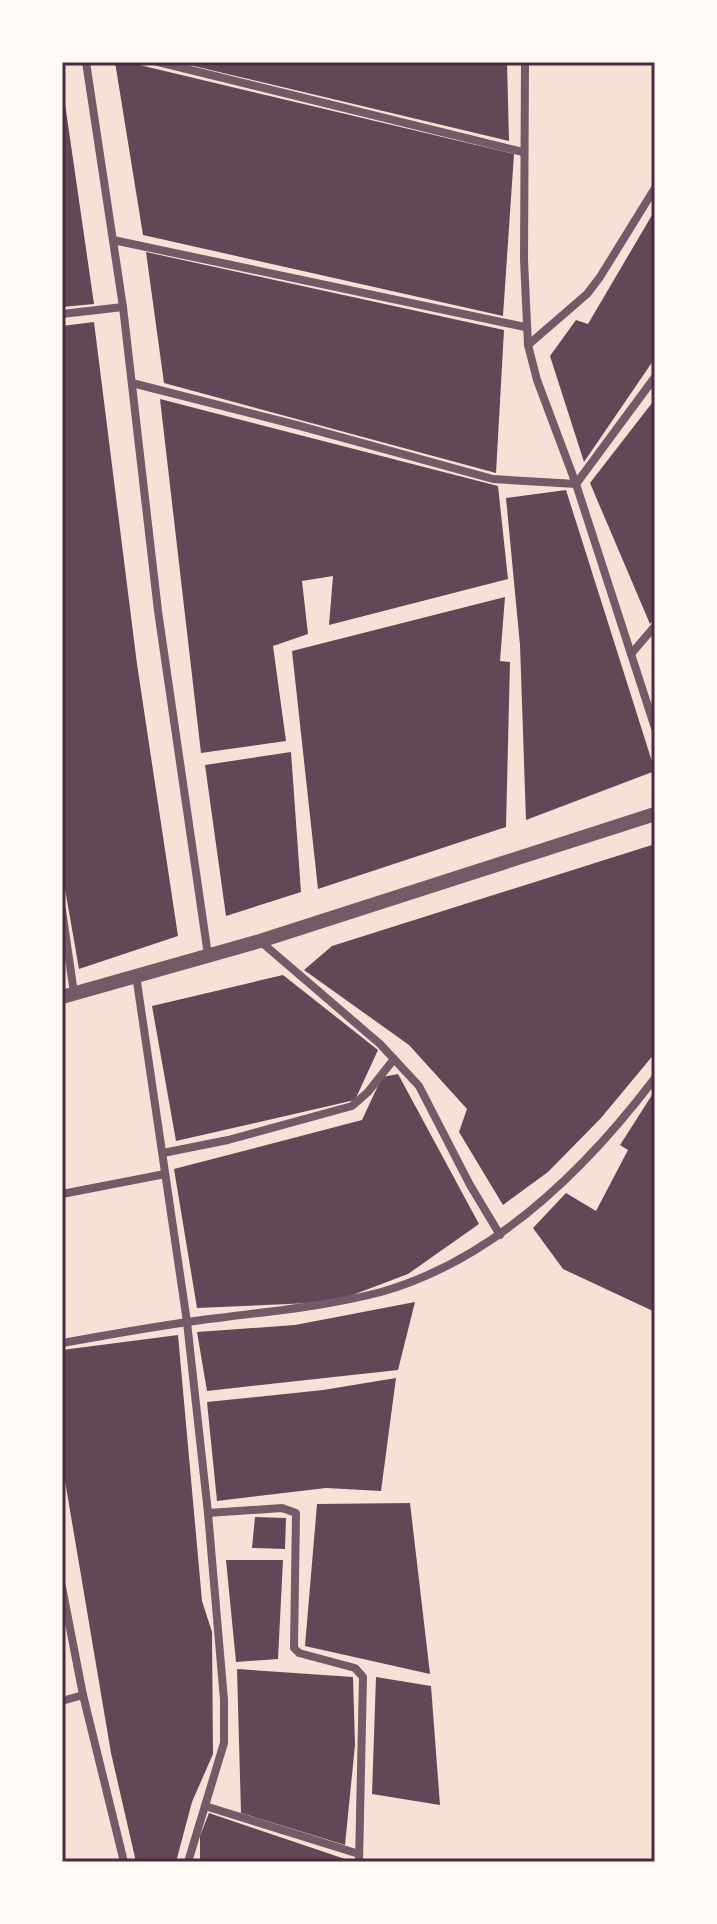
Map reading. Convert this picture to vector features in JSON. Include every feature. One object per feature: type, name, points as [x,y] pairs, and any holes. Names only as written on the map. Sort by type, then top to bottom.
[{"type":"street","points":[[86,62],[123,307],[158,611],[208,955]]},
{"type":"street","points":[[158,62],[523,152]]},
{"type":"street","points":[[525,62],[523,152],[525,327],[528,345],[537,380],[576,484],[655,728]]},
{"type":"street","points":[[528,345],[587,294],[655,188]]},
{"type":"street","points":[[113,240],[525,327]]},
{"type":"street","points":[[62,314],[123,307]]},
{"type":"street","points":[[576,484],[655,377]]},
{"type":"street","points":[[132,383],[493,479],[576,484]]},
{"type":"street","points":[[631,654],[655,626]]},
{"type":"street","points":[[62,910],[68,995],[260,941],[655,814]]},
{"type":"street","points":[[260,941],[394,1059],[419,1086],[470,1185],[500,1235]]},
{"type":"street","points":[[136,974],[187,1322],[224,1700],[224,1743],[188,1862]]},
{"type":"street","points":[[163,1153],[241,1137],[352,1106],[361,1100],[394,1059]]},
{"type":"street","points":[[62,1343],[187,1322],[316,1306],[382,1291],[430,1273],[500,1235],[577,1167],[616,1127],[655,1078]]},
{"type":"street","points":[[62,1194],[165,1174]]},
{"type":"street","points":[[205,1806],[359,1858],[363,1677],[355,1668],[299,1653],[294,1648],[296,1513],[282,1508],[208,1513]]},
{"type":"street","points":[[62,1587],[83,1695],[124,1862]]},
{"type":"street","points":[[62,1701],[83,1695]]},
{"type":"building","points":[[115,62],[127,62],[514,154],[503,316],[143,235]]},
{"type":"building","points":[[507,62],[509,141],[181,63]]},
{"type":"building","points":[[62,83],[94,304],[62,307]]},
{"type":"building","points":[[655,210],[655,358],[584,462],[550,356],[576,320],[588,324]]},
{"type":"building","points":[[146,252],[504,330],[496,473],[164,383]]},
{"type":"building","points":[[94,322],[137,664],[178,936],[79,969],[62,872],[62,326]]},
{"type":"building","points":[[160,399],[498,486],[508,579],[329,625],[333,576],[302,581],[308,634],[273,646],[286,741],[201,753]]},
{"type":"building","points":[[655,399],[655,618],[650,624],[590,483]]},
{"type":"building","points":[[566,490],[655,771],[526,820],[520,645],[506,498]]},
{"type":"building","points":[[505,597],[500,661],[510,662],[506,827],[318,889],[292,651]]},
{"type":"building","points":[[291,752],[301,892],[226,916],[205,765]]},
{"type":"building","points":[[655,844],[655,1053],[601,1118],[548,1172],[503,1205],[459,1132],[467,1109],[409,1045],[304,970],[332,946]]},
{"type":"building","points":[[283,975],[378,1050],[355,1100],[176,1141],[152,1006]]},
{"type":"building","points":[[398,1074],[479,1224],[408,1274],[334,1302],[197,1308],[174,1169],[362,1120],[382,1077]]},
{"type":"building","points":[[652,1095],[655,1097],[655,1312],[563,1269],[533,1228],[566,1193],[596,1211],[628,1150],[620,1145]]},
{"type":"building","points":[[415,1302],[398,1370],[207,1391],[197,1332],[295,1325]]},
{"type":"building","points":[[178,1335],[202,1601],[212,1632],[213,1754],[192,1802],[176,1862],[136,1862],[111,1753],[62,1463],[62,1350]]},
{"type":"building","points":[[396,1378],[381,1491],[326,1488],[217,1501],[207,1402],[323,1390]]},
{"type":"building","points":[[410,1503],[430,1674],[305,1646],[317,1504]]},
{"type":"building","points":[[255,1517],[286,1518],[285,1549],[252,1548]]},
{"type":"building","points":[[226,1560],[283,1560],[278,1659],[236,1662]]},
{"type":"building","points":[[237,1669],[353,1677],[355,1745],[345,1845],[241,1813]]},
{"type":"building","points":[[376,1677],[431,1686],[440,1805],[372,1794]]},
{"type":"building","points":[[209,1813],[351,1862],[200,1862],[200,1836]]}]
